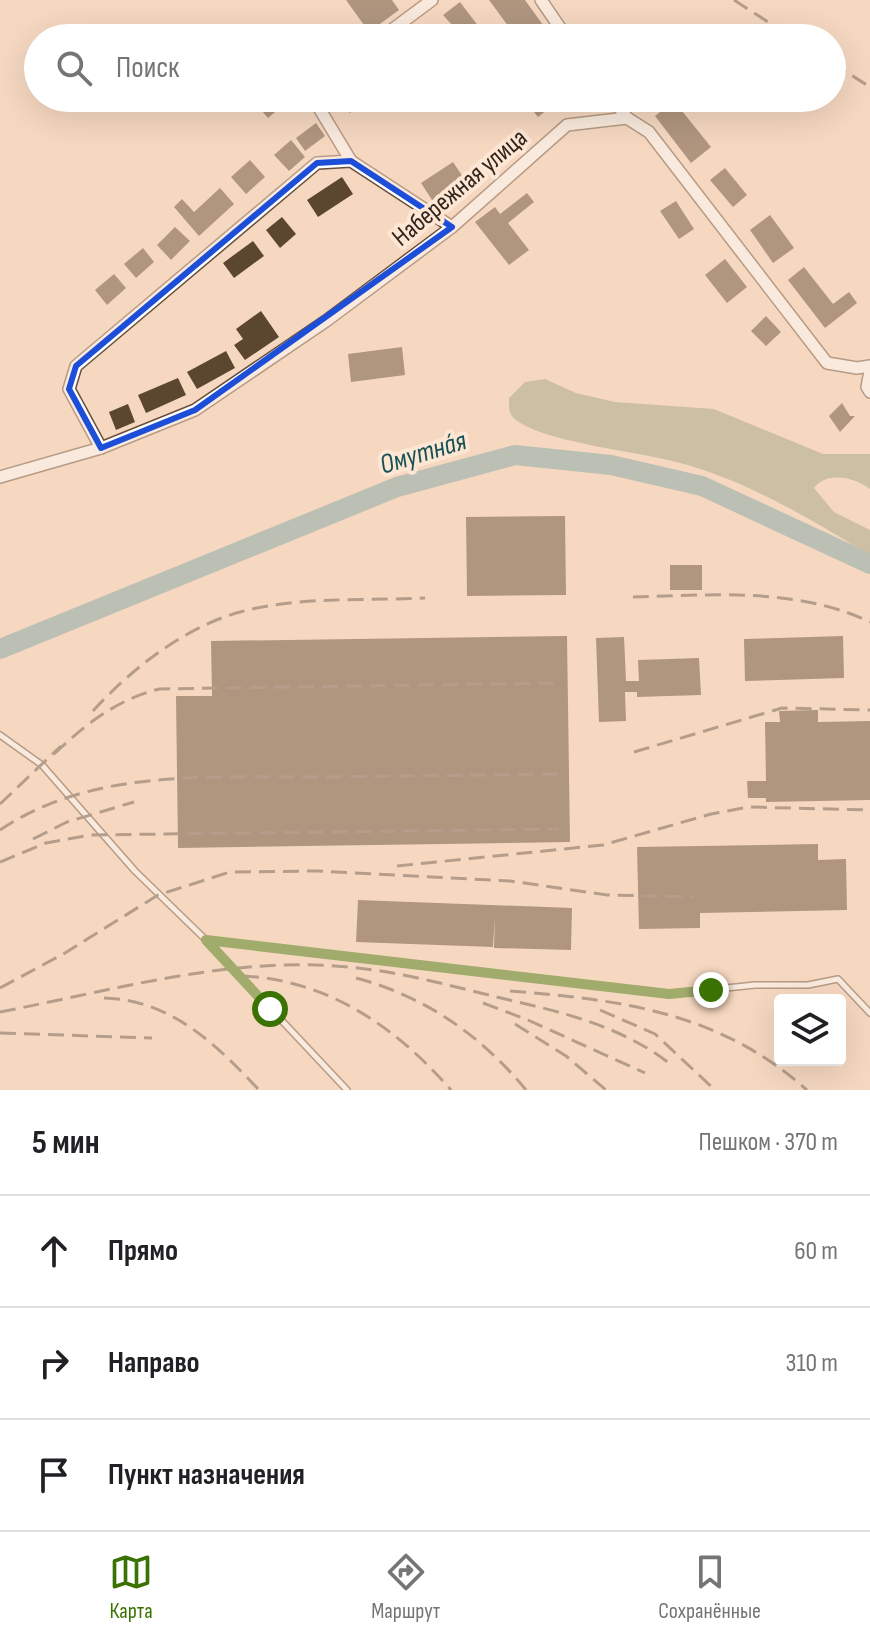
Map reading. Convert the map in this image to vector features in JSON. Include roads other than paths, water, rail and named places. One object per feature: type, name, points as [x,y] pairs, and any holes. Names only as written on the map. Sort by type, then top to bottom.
[{"type":"street","points":[[400,24],[432,0]]},
{"type":"street","points":[[541,0],[557,24]]},
{"type":"street","points":[[321,112],[351,161],[452,227]]},
{"type":"street","points":[[622,112],[649,132],[827,363],[870,368],[867,387],[870,392]]},
{"type":"street","name":"Набережная улица","points":[[0,477],[101,448],[195,410],[326,321],[452,227],[567,125],[627,118]]},
{"type":"street","points":[[101,448],[69,389],[76,366],[317,163],[351,161]]},
{"type":"lane","points":[[0,735],[42,765],[135,871],[206,940],[347,1090]]},
{"type":"lane","points":[[206,940],[669,994],[755,985],[808,985],[838,979],[870,1013]]},
{"type":"waterway","name":"Омутна́я","points":[[0,649],[397,487],[515,455],[611,465],[702,486],[870,564]]},
{"type":"railway","points":[[734,0],[771,24]]},
{"type":"railway","points":[[846,72],[870,87]]},
{"type":"railway","points":[[633,597],[723,595],[783,598],[813,603],[870,622]]},
{"type":"railway","points":[[93,711],[124,680],[160,651],[219,619],[285,603],[425,598]]},
{"type":"railway","points":[[54,754],[102,714],[159,689],[557,683]]},
{"type":"railway","points":[[634,752],[782,708],[870,710]]},
{"type":"railway","points":[[0,804],[61,746]]},
{"type":"railway","points":[[0,830],[36,810],[74,795],[155,780],[558,774]]},
{"type":"railway","points":[[33,839],[67,822],[134,802]]},
{"type":"railway","points":[[397,866],[603,845],[711,814],[749,807],[870,810]]},
{"type":"railway","points":[[0,862],[46,843],[90,835],[559,829]]},
{"type":"railway","points":[[0,988],[65,953],[158,895],[230,872],[317,871],[510,881],[607,895],[694,897]]},
{"type":"railway","points":[[0,1012],[209,972],[251,967],[335,966],[419,978],[567,1015],[610,1029],[669,1063]]},
{"type":"railway","points":[[243,976],[274,979],[304,987],[358,1011],[407,1046],[451,1090]]},
{"type":"railway","points":[[356,978],[405,995],[450,1020],[490,1052],[526,1090]]},
{"type":"railway","points":[[510,991],[591,999],[668,1015],[739,1043],[774,1064],[807,1090]]},
{"type":"railway","points":[[104,998],[128,1001],[171,1016],[209,1041],[259,1090]]},
{"type":"railway","points":[[483,1003],[645,1073]]},
{"type":"railway","points":[[600,1010],[655,1034],[715,1090]]},
{"type":"railway","points":[[515,1024],[566,1056],[606,1090]]},
{"type":"railway","points":[[0,1033],[152,1038]]}]
